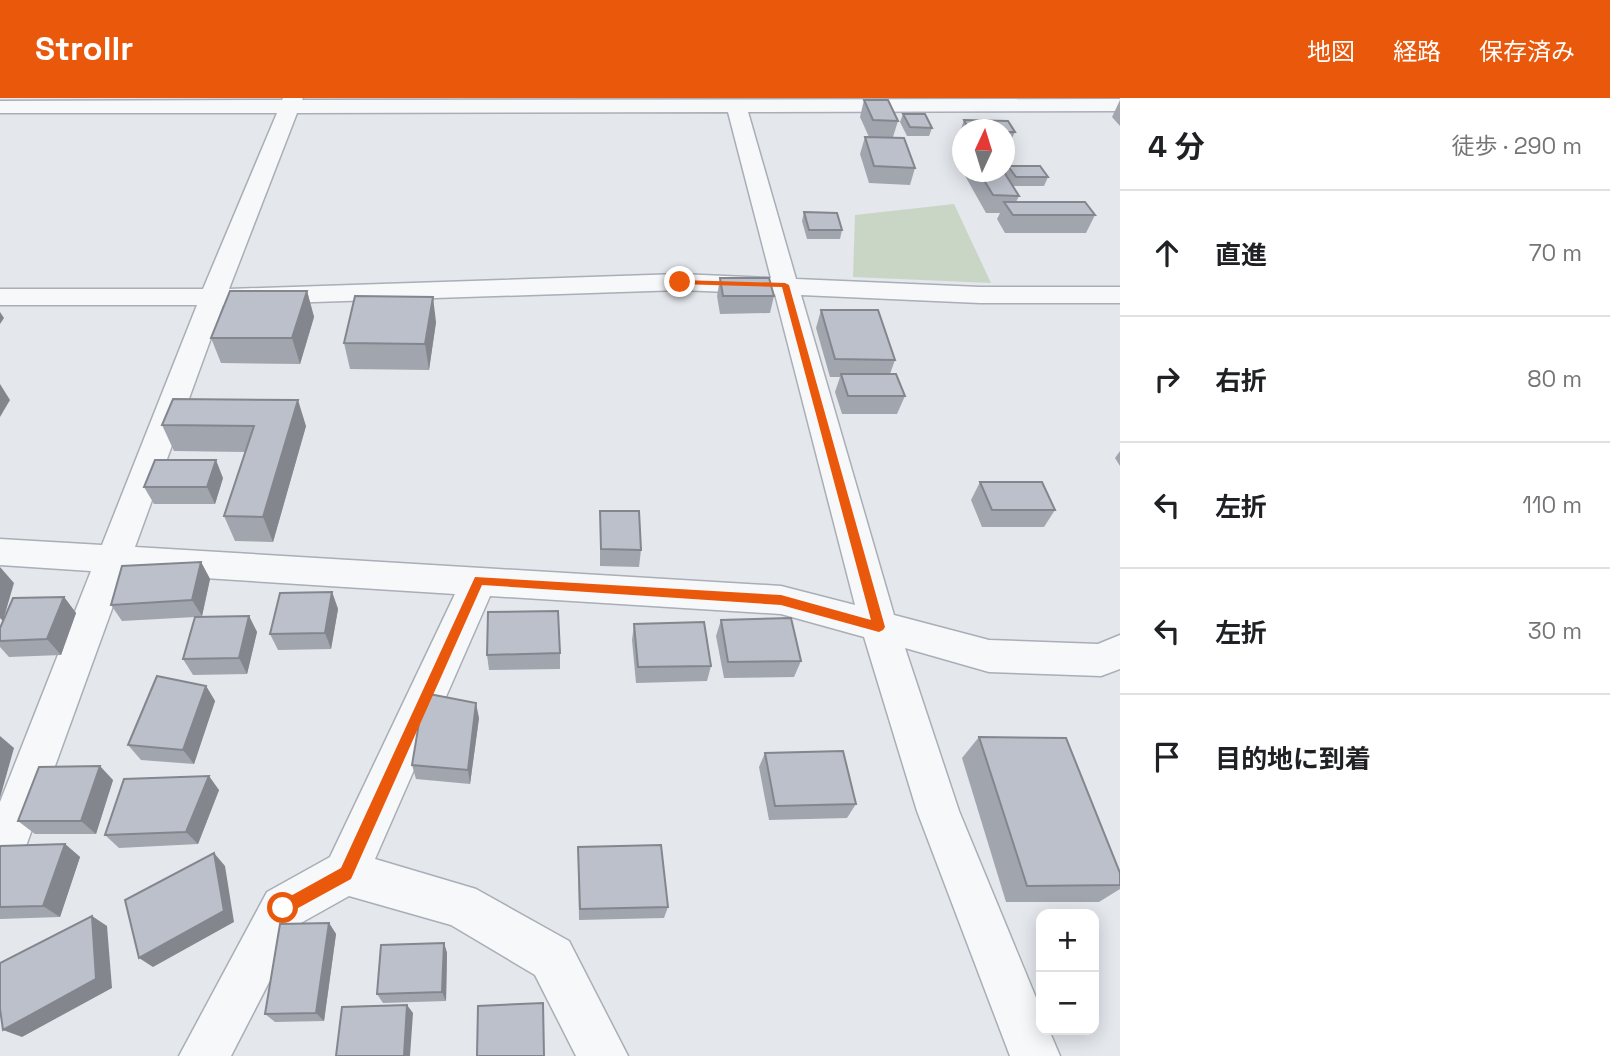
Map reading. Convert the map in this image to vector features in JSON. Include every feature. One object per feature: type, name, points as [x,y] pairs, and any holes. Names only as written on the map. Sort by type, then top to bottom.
[{"type":"street","points":[[0,857],[213,297],[291,102]]},
{"type":"street","points":[[0,107],[291,102],[1004,102],[1120,105]]},
{"type":"street","points":[[735,102],[879,627],[938,811],[1035,1056]]},
{"type":"street","points":[[0,297],[213,297],[680,282],[980,295],[1120,295]]},
{"type":"street","points":[[0,552],[116,557],[781,600],[989,656],[1101,660],[1120,651]]},
{"type":"street","points":[[204,1056],[283,908],[346,873],[479,580]]},
{"type":"street","points":[[346,873],[460,905],[552,958],[603,1056]]},
{"type":"green space","points":[[954,204],[991,283],[853,277],[855,215]]},
{"type":"building","points":[[864,100],[888,100],[898,121],[873,120]]},
{"type":"building","points":[[903,114],[925,114],[932,128],[910,127]]},
{"type":"building","points":[[865,137],[904,138],[915,168],[874,166]]},
{"type":"building","points":[[1015,166],[1040,166],[1048,177],[1016,177]]},
{"type":"building","points":[[985,182],[1010,182],[1019,196],[993,195]]},
{"type":"building","points":[[1004,202],[1085,202],[1095,215],[1013,215]]},
{"type":"building","points":[[804,212],[837,213],[842,230],[809,230]]},
{"type":"building","points":[[720,278],[769,278],[774,296],[723,296]]},
{"type":"building","points":[[230,291],[307,291],[292,338],[211,338]]},
{"type":"building","points":[[355,296],[433,297],[425,344],[344,343]]},
{"type":"building","points":[[821,310],[878,310],[895,360],[835,359]]},
{"type":"building","points":[[841,374],[896,374],[905,396],[848,396]]},
{"type":"building","points":[[173,399],[298,400],[263,517],[224,516],[254,426],[162,425]]},
{"type":"building","points":[[155,460],[216,460],[207,487],[144,487]]},
{"type":"building","points":[[980,482],[1042,482],[1055,510],[992,510]]},
{"type":"building","points":[[600,511],[639,511],[641,550],[601,549]]},
{"type":"building","points":[[201,562],[192,600],[111,605],[122,566]]},
{"type":"building","points":[[332,592],[325,633],[270,634],[280,593]]},
{"type":"building","points":[[64,597],[47,639],[0,641],[0,628],[13,598]]},
{"type":"building","points":[[558,611],[560,653],[487,655],[488,612]]},
{"type":"building","points":[[249,616],[239,658],[183,659],[195,617]]},
{"type":"building","points":[[791,618],[801,661],[728,662],[721,620]]},
{"type":"building","points":[[704,622],[711,666],[638,667],[634,624]]},
{"type":"building","points":[[157,676],[206,686],[183,750],[128,745]]},
{"type":"building","points":[[424,693],[476,703],[468,770],[412,765]]},
{"type":"building","points":[[979,737],[1066,738],[1120,873],[1120,885],[1027,886]]},
{"type":"building","points":[[843,751],[856,804],[775,806],[765,753]]},
{"type":"building","points":[[100,766],[81,821],[18,821],[39,767]]},
{"type":"building","points":[[209,776],[186,832],[105,835],[124,779]]},
{"type":"building","points":[[65,844],[43,906],[0,907],[0,846]]},
{"type":"building","points":[[661,845],[668,907],[580,909],[578,847]]},
{"type":"building","points":[[214,853],[224,911],[139,958],[125,900]]},
{"type":"building","points":[[92,916],[96,979],[3,1030],[0,963]]},
{"type":"building","points":[[329,923],[316,1013],[265,1014],[280,924]]},
{"type":"building","points":[[444,943],[442,992],[377,994],[381,945]]},
{"type":"building","points":[[543,1003],[544,1056],[477,1056],[478,1006]]},
{"type":"building","points":[[407,1005],[404,1056],[336,1056],[342,1007]]},
{"type":"route","points":[[283,908],[346,873],[479,580],[781,600],[879,627],[785,285],[680,282]]}]
